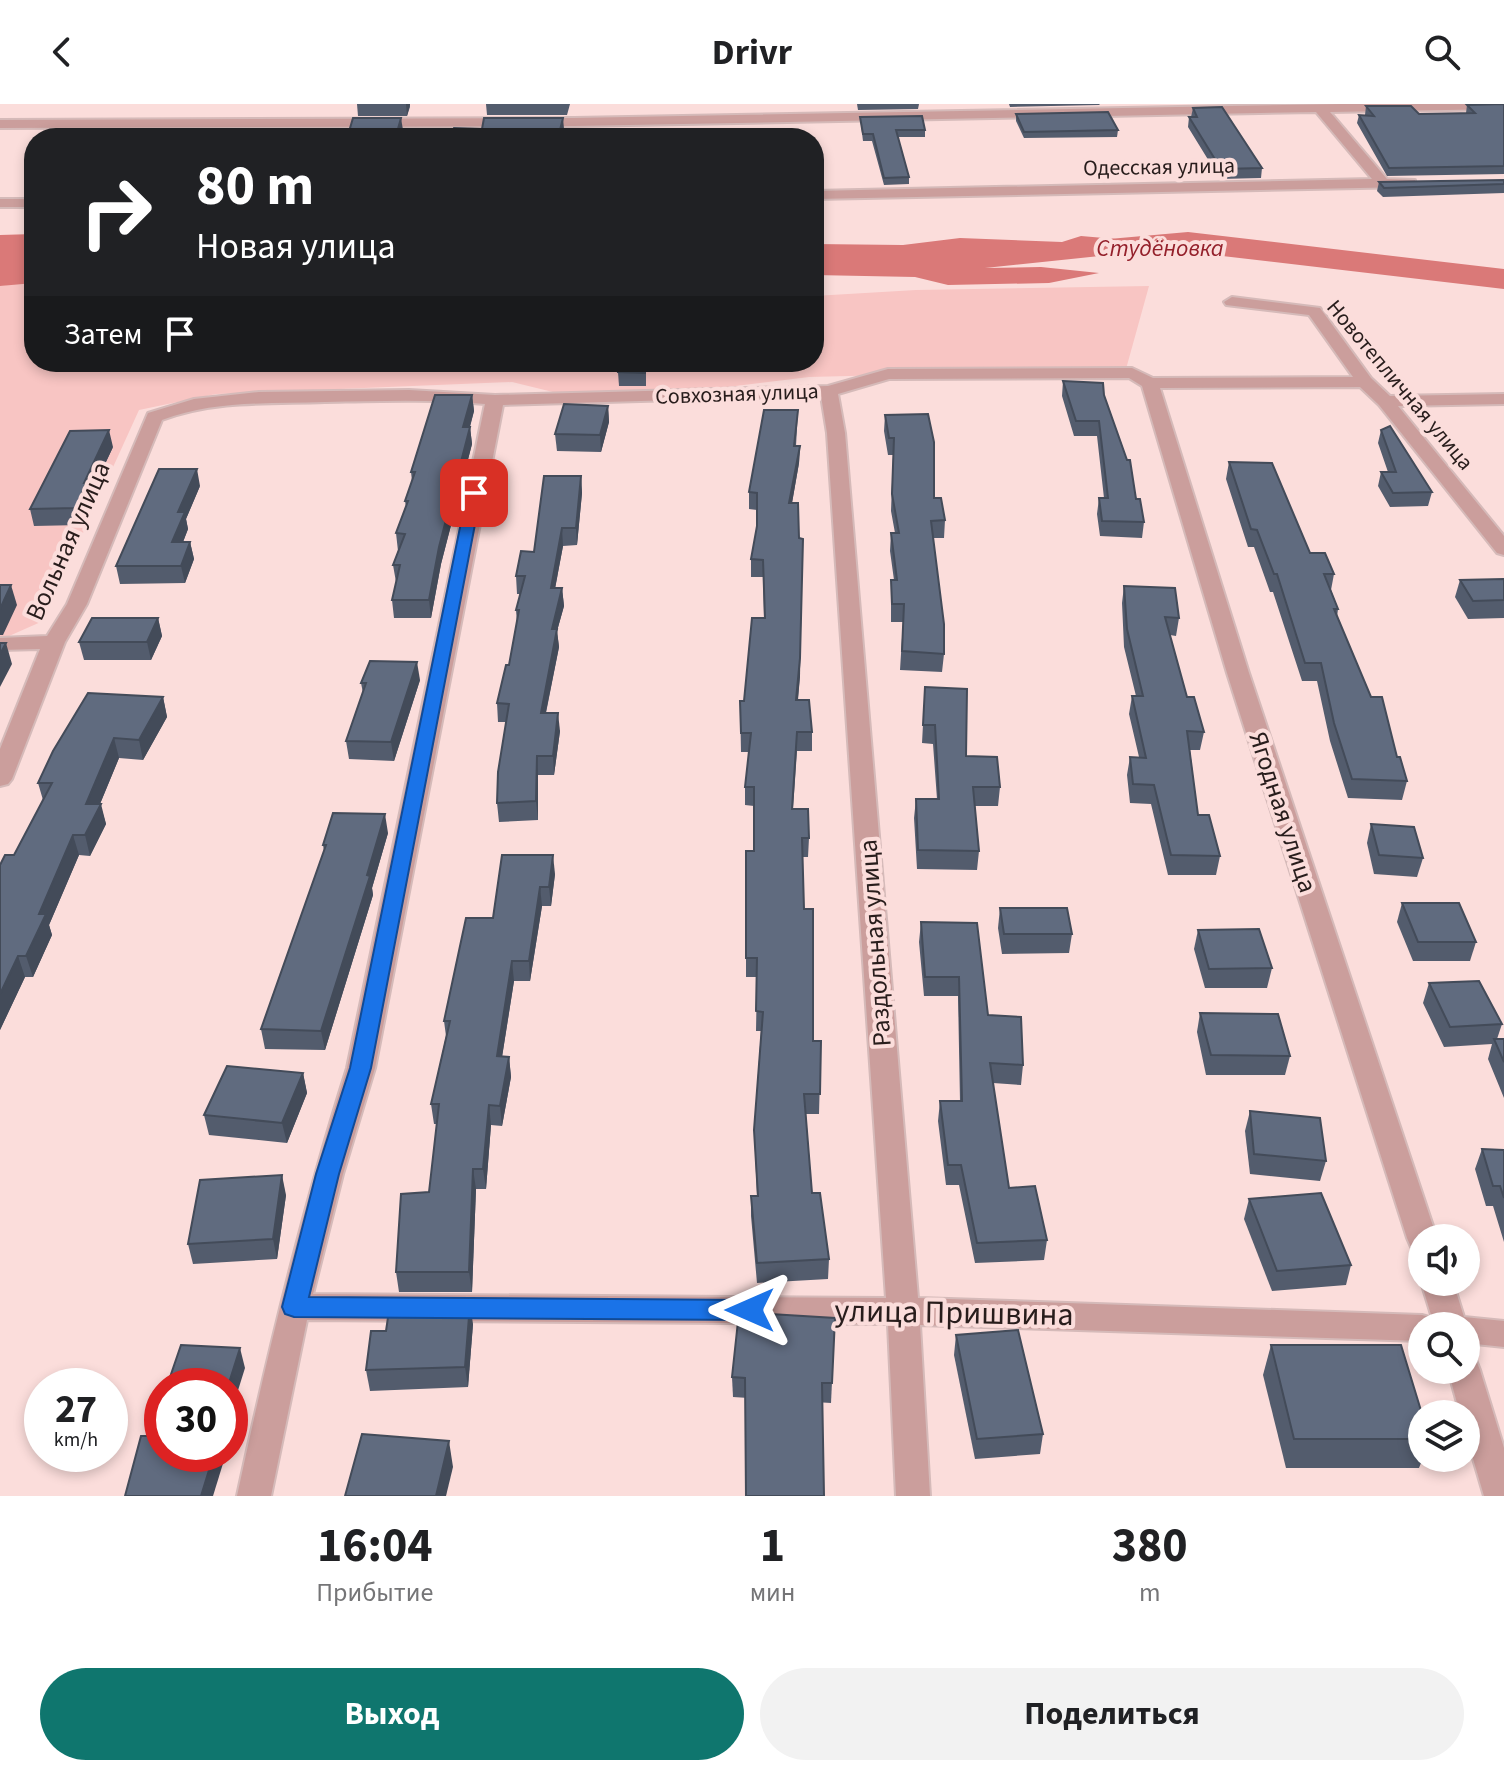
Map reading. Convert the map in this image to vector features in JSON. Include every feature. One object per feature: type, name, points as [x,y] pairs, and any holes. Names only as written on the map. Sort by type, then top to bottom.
[{"type":"street","points":[[0,124],[574,122],[1504,105]]},
{"type":"street","points":[[1321,110],[1383,184]]},
{"type":"street","points":[[572,128],[574,122]]},
{"type":"street","name":"Одесская улица","points":[[824,195],[1429,183]]},
{"type":"street","points":[[0,203],[24,203]]},
{"type":"street","name":"Новотепличная улица","points":[[1232,302],[1314,311],[1365,382],[1385,401],[1504,549]]},
{"type":"street","name":"Совхозная улица","points":[[154,417],[174,408],[221,400],[448,394],[495,400],[829,391],[888,374],[1132,373],[1150,383],[1365,382]]},
{"type":"street","name":"Ягодная улица","points":[[1150,383],[1238,673],[1417,1224]]},
{"type":"street","name":"Раздольная улица","points":[[829,391],[836,433],[903,1311],[913,1496]]},
{"type":"street","points":[[1385,401],[1504,399]]},
{"type":"street","points":[[254,1496],[294,1307],[328,1174],[361,1068],[479,466],[495,400]]},
{"type":"street","name":"Вольная улица","points":[[0,779],[54,642],[77,604],[154,417]]},
{"type":"street","points":[[0,644],[54,642]]},
{"type":"street","name":"улица Пришвина","points":[[294,1307],[903,1311],[1408,1328]]},
{"type":"street","points":[[1480,1331],[1504,1334]]},
{"type":"street","points":[[1468,1384],[1501,1496]]},
{"type":"shaded area","points":[[24,282],[24,372],[824,372],[824,295],[916,290],[1149,286],[1126,369],[809,377],[678,393],[557,393],[512,382],[216,394],[139,410],[43,621],[0,640],[0,286]]},
{"type":"water","points":[[24,234],[24,284],[0,286],[0,235]]},
{"type":"water","points":[[1181,234],[1188,242],[1187,255],[1138,252],[985,268],[1041,267],[1099,273],[1049,283],[948,285],[915,277],[824,275],[824,244],[903,245],[960,238],[1062,242],[1081,236],[1139,241],[1159,235]]},
{"type":"building","points":[[1504,104],[1504,166],[1389,168],[1359,115],[1374,116],[1366,106],[1411,106],[1419,114],[1475,113],[1467,105]]},
{"type":"building","points":[[1222,107],[1262,168],[1221,169],[1189,117],[1197,117],[1193,108]]},
{"type":"building","points":[[1108,112],[1118,130],[1024,132],[1016,114]]},
{"type":"building","points":[[922,116],[925,130],[896,130],[909,177],[884,178],[873,134],[863,134],[860,117]]},
{"type":"building","points":[[353,118],[401,118],[398,128],[350,128]]},
{"type":"building","points":[[484,118],[563,118],[560,128],[482,128]]},
{"type":"building","points":[[1504,180],[1504,184],[1384,188],[1379,182]]},
{"type":"building","points":[[1063,381],[1103,383],[1104,395],[1127,460],[1130,460],[1136,499],[1140,499],[1144,522],[1102,521],[1099,498],[1108,498],[1099,421],[1076,421]]},
{"type":"building","points":[[435,395],[472,395],[463,427],[470,427],[439,547],[429,600],[392,600],[400,565],[393,565],[405,534],[396,533],[408,501],[405,501],[415,472],[411,472]]},
{"type":"building","points":[[564,404],[608,406],[600,435],[555,434]]},
{"type":"building","points":[[764,410],[798,410],[794,446],[800,446],[789,503],[798,503],[799,538],[803,539],[796,700],[809,700],[812,732],[797,732],[792,809],[808,809],[809,838],[802,838],[804,909],[813,909],[813,1041],[821,1041],[820,1094],[804,1094],[812,1193],[820,1193],[829,1259],[757,1263],[751,1196],[758,1196],[754,1130],[763,1012],[756,1011],[757,958],[746,958],[746,851],[754,851],[754,787],[745,787],[751,733],[741,733],[740,701],[744,701],[752,618],[765,618],[763,560],[751,559],[757,526],[757,493],[749,492]]},
{"type":"building","points":[[928,414],[934,442],[934,498],[941,498],[945,520],[931,521],[944,624],[944,654],[902,651],[904,604],[892,604],[891,580],[897,580],[891,533],[899,533],[892,494],[894,438],[889,438],[885,415]]},
{"type":"building","points":[[1390,426],[1432,492],[1393,493],[1381,472],[1396,472],[1381,430]]},
{"type":"building","points":[[109,430],[76,508],[30,509],[70,431]]},
{"type":"building","points":[[1229,462],[1272,463],[1310,553],[1325,553],[1334,574],[1324,574],[1338,609],[1334,609],[1371,697],[1382,697],[1397,757],[1400,757],[1407,781],[1352,779],[1334,723],[1321,663],[1305,663],[1277,574],[1274,574],[1257,530],[1251,529]]},
{"type":"building","points":[[159,469],[197,469],[178,512],[185,512],[172,542],[190,542],[181,566],[116,566]]},
{"type":"building","points":[[544,476],[581,476],[576,528],[562,528],[551,588],[562,588],[552,629],[557,629],[541,713],[558,713],[553,756],[537,756],[536,801],[497,803],[498,772],[509,704],[497,703],[506,665],[509,665],[519,610],[516,610],[525,576],[516,576],[521,551],[534,552]]},
{"type":"building","points":[[1504,579],[1504,600],[1473,601],[1460,580]]},
{"type":"building","points":[[0,585],[11,585],[0,609]]},
{"type":"building","points":[[1124,586],[1175,588],[1179,618],[1165,617],[1187,697],[1194,697],[1204,732],[1187,731],[1198,815],[1209,815],[1220,856],[1171,855],[1154,785],[1133,784],[1130,757],[1146,758],[1132,696],[1143,696],[1127,629]]},
{"type":"building","points":[[92,618],[158,618],[147,642],[79,642]]},
{"type":"building","points":[[370,661],[417,662],[391,742],[346,741],[366,683],[361,683]]},
{"type":"building","points":[[925,687],[967,689],[966,756],[997,757],[1000,787],[973,787],[979,851],[918,850],[916,799],[939,799],[935,725],[923,725]]},
{"type":"building","points":[[88,693],[163,697],[139,740],[114,738],[86,804],[101,804],[85,835],[73,835],[39,914],[46,914],[26,956],[18,956],[0,994],[0,865],[5,855],[14,855],[52,783],[38,783],[53,751]]},
{"type":"building","points":[[333,813],[385,814],[367,875],[370,876],[321,1031],[261,1029],[326,845],[323,845]]},
{"type":"building","points":[[1371,824],[1414,827],[1423,858],[1379,855]]},
{"type":"building","points":[[502,855],[553,855],[549,887],[540,887],[529,961],[512,961],[497,1056],[509,1057],[500,1106],[489,1105],[483,1169],[473,1169],[469,1272],[396,1272],[401,1194],[429,1192],[439,1104],[431,1104],[450,1021],[444,1021],[466,918],[493,918]]},
{"type":"building","points":[[1402,903],[1459,903],[1476,942],[1418,942]]},
{"type":"building","points":[[1000,908],[1067,908],[1072,934],[1004,934]]},
{"type":"building","points":[[921,922],[977,923],[988,1015],[1021,1017],[1023,1065],[990,1063],[1009,1188],[1035,1186],[1047,1240],[977,1243],[961,1165],[948,1165],[940,1101],[962,1101],[959,977],[925,977]]},
{"type":"building","points":[[1259,929],[1272,968],[1209,969],[1198,930]]},
{"type":"building","points":[[1479,981],[1502,1024],[1450,1027],[1429,983]]},
{"type":"building","points":[[1200,1013],[1278,1014],[1290,1056],[1211,1055]]},
{"type":"building","points":[[1494,1039],[1504,1039],[1504,1062]]},
{"type":"building","points":[[227,1066],[303,1073],[282,1123],[204,1115]]},
{"type":"building","points":[[1250,1111],[1320,1118],[1326,1161],[1254,1154]]},
{"type":"building","points":[[1482,1149],[1504,1150],[1504,1198],[1500,1186],[1493,1186]]},
{"type":"building","points":[[282,1175],[273,1239],[188,1244],[200,1180]]},
{"type":"building","points":[[1321,1193],[1351,1265],[1277,1271],[1249,1199]]},
{"type":"building","points":[[390,1304],[470,1304],[465,1367],[366,1370],[371,1331],[386,1331]]},
{"type":"building","points":[[739,1312],[835,1318],[832,1383],[822,1383],[824,1496],[746,1496],[745,1378],[732,1377]]},
{"type":"building","points":[[1018,1330],[1043,1434],[977,1439],[956,1335]]},
{"type":"building","points":[[181,1345],[240,1348],[234,1368],[173,1368]]},
{"type":"building","points":[[1271,1345],[1401,1345],[1408,1368],[1408,1384],[1413,1384],[1418,1400],[1408,1400],[1408,1439],[1294,1439]]},
{"type":"building","points":[[362,1434],[449,1441],[436,1496],[345,1496]]},
{"type":"building","points":[[141,1436],[144,1436],[144,1472],[208,1472],[201,1496],[125,1496]]},
{"type":"waterway","name":"Студёновка","points":[[1120,246],[1188,242],[1504,279]]},
{"type":"route","points":[[474,493],[361,1068],[328,1174],[294,1307],[750,1310]]}]
